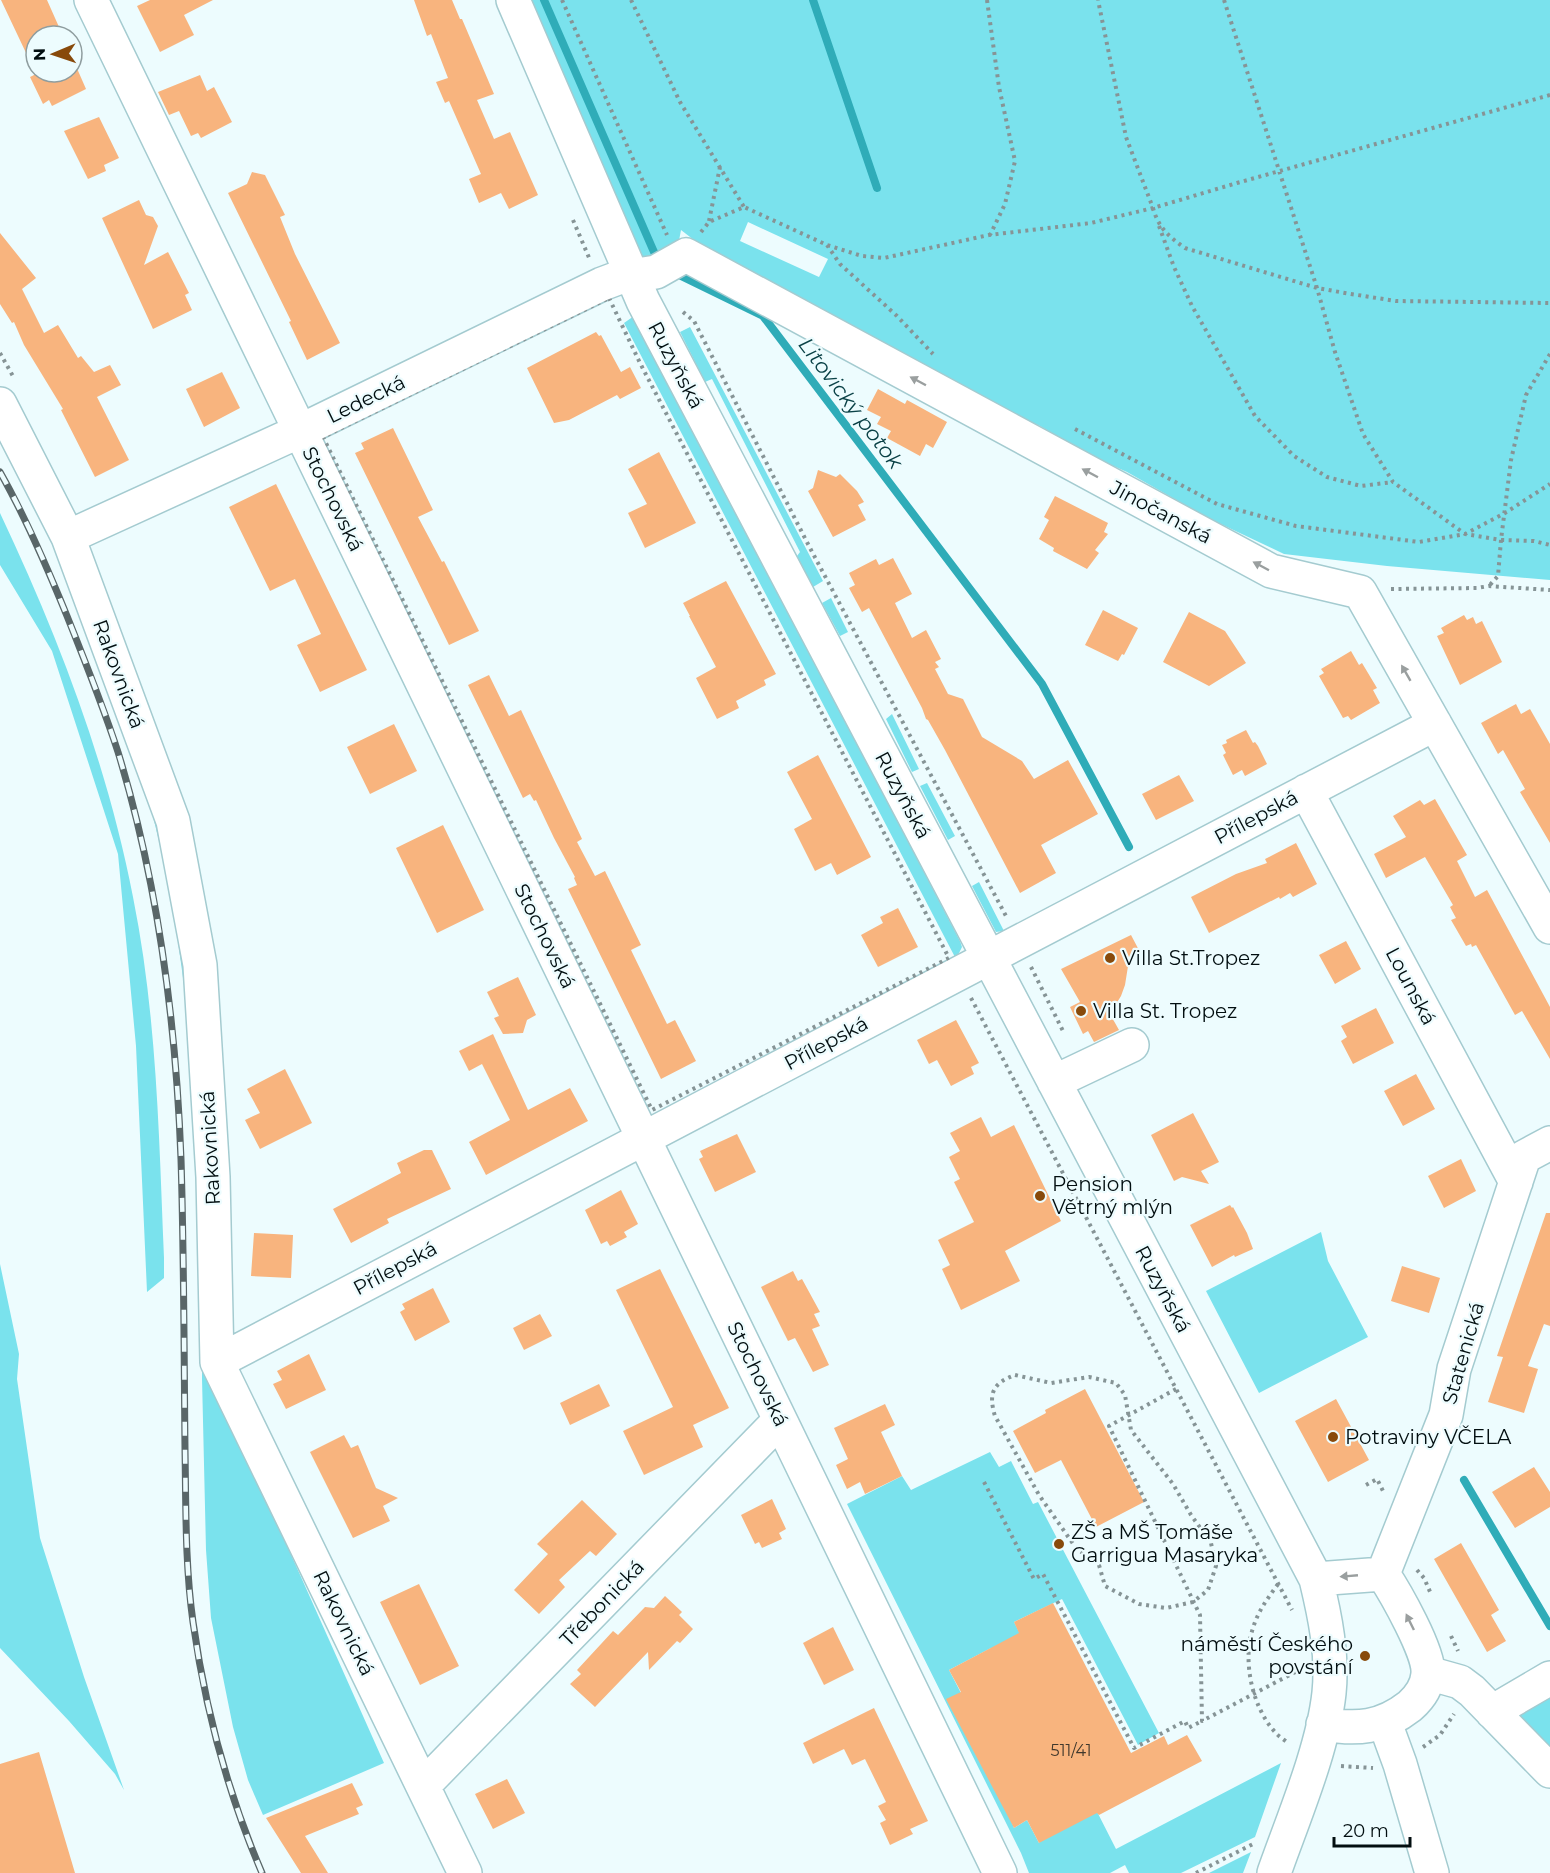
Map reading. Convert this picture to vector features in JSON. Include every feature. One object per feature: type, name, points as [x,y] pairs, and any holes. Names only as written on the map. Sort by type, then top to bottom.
[{"type":"street","name":"Stochovská","points":[[91,0],[300,431],[648,1124],[780,1420],[1000,1873]]},
{"type":"street","name":"Ruzyňská","points":[[513,0],[663,266],[989,957],[1316,1579]]},
{"type":"street","name":"Ledecká","points":[[68,537],[211,461],[300,431],[602,284],[663,266]]},
{"type":"street","name":"Jinočanská","points":[[663,266],[1271,571],[1360,592]]},
{"type":"street","name":"Rakovnická","points":[[0,404],[68,537],[173,821],[200,965],[213,1177],[217,1362],[465,1873]]},
{"type":"street","points":[[1360,592],[1550,927]]},
{"type":"street","name":"Přílepská","points":[[217,1362],[648,1124],[989,957],[1435,723]]},
{"type":"street","name":"Lounská","points":[[1306,791],[1516,1182]]},
{"type":"street","points":[[1054,1082],[1132,1045]]},
{"type":"street","name":"Statenická","points":[[1383,1574],[1446,1415],[1454,1369],[1524,1157],[1550,1143]]},
{"type":"street","name":"Třebonická","points":[[423,1786],[780,1420]]},
{"type":"street","points":[[1265,1860],[1312,1761],[1329,1693],[1329,1657],[1324,1613],[1316,1579],[1383,1574],[1419,1641],[1428,1673],[1423,1691],[1414,1702],[1385,1723],[1345,1728],[1323,1724]]},
{"type":"street","points":[[1428,1673],[1460,1682],[1472,1691],[1550,1770]]},
{"type":"street","points":[[1492,1712],[1550,1678]]},
{"type":"street","points":[[1385,1723],[1400,1764],[1432,1873]]},
{"type":"path","points":[[562,0],[663,266],[693,240],[709,222],[744,207]]},
{"type":"path","points":[[631,0],[680,102],[744,207],[827,245],[862,256],[884,258],[989,235],[1091,223],[1153,208],[1550,95]]},
{"type":"path","points":[[987,0],[999,87],[1015,161],[1005,204],[989,235]]},
{"type":"path","points":[[1098,0],[1126,136],[1174,267],[1192,306],[1255,416],[1294,456],[1327,477],[1360,486],[1393,482]]},
{"type":"path","points":[[1224,0],[1363,434],[1393,482],[1465,534],[1501,540],[1534,541],[1550,545]]},
{"type":"path","points":[[709,222],[720,167]]},
{"type":"path","points":[[1138,212],[1146,206],[1150,199]]},
{"type":"path","points":[[1138,212],[1149,214],[1156,219],[1168,236],[1185,248],[1317,288],[1396,301],[1550,303]]},
{"type":"path","points":[[827,245],[840,264],[897,316],[934,354]]},
{"type":"path","points":[[648,1124],[323,437],[609,298],[645,373],[948,955]]},
{"type":"path","points":[[678,307],[694,321],[838,600],[1009,922]]},
{"type":"path","points":[[1489,586],[1498,576],[1511,460],[1526,395],[1550,354]]},
{"type":"path","points":[[1070,426],[1217,504],[1296,526],[1419,542],[1465,534],[1505,513],[1550,484]]},
{"type":"path","points":[[1360,592],[1403,587],[1477,588],[1489,586],[1550,590]]},
{"type":"path","points":[[967,990],[1295,1620]]},
{"type":"path","points":[[1015,1375],[1051,1383],[1089,1377],[1116,1383],[1125,1395],[1128,1416],[1131,1430],[1173,1484],[1211,1543],[1216,1566],[1208,1590],[1193,1602],[1166,1608],[1139,1604],[1105,1586],[1099,1565],[1076,1548],[1039,1495],[995,1416],[992,1393],[1004,1378],[1015,1375]]},
{"type":"path","points":[[1176,1389],[1108,1426],[1200,1615],[1202,1721]]},
{"type":"path","points":[[1366,1485],[1377,1479]]},
{"type":"path","points":[[984,1482],[1034,1579],[1043,1574],[1134,1748],[1185,1721],[1188,1728],[1306,1666],[1306,1671]]},
{"type":"path","points":[[1278,1584],[1263,1605],[1252,1629],[1248,1660],[1254,1694],[1275,1732],[1290,1745],[1293,1735]]},
{"type":"path","points":[[1196,1873],[1259,1841],[1265,1860]]},
{"type":"shaded area","points":[[527,0],[1550,0],[1550,580],[1387,566],[1284,554],[1208,518],[1040,426],[993,405],[703,247],[681,230],[678,246],[640,260]],"holes":[[[748,222],[828,259],[819,277],[740,241]]]},
{"type":"shaded area","points":[[634,316],[960,941],[962,947],[956,959],[624,323]]},
{"type":"shaded area","points":[[690,327],[823,581],[813,587],[797,556],[800,552],[712,379],[705,382],[680,332]]},
{"type":"shaded area","points":[[0,423],[62,539],[143,754],[164,825],[189,962],[196,1045],[210,1373],[384,1763],[263,1815],[248,1780],[233,1727],[211,1618],[206,1550],[202,1378],[203,1257],[195,1066],[171,890],[136,747],[103,653],[67,565],[26,479],[0,433]]},
{"type":"shaded area","points":[[0,513],[61,653],[95,749],[133,897],[152,1032],[164,1258],[164,1278],[147,1292],[136,1046],[118,854],[52,651],[0,565]]},
{"type":"shaded area","points":[[831,598],[848,632],[840,636],[822,603]]},
{"type":"shaded area","points":[[892,714],[919,769],[912,772],[886,719]]},
{"type":"shaded area","points":[[927,783],[955,836],[948,840],[920,786]]},
{"type":"shaded area","points":[[979,882],[1004,931],[996,932],[972,886]]},
{"type":"shaded area","points":[[1321,1232],[1328,1261],[1368,1337],[1259,1393],[1206,1291]]},
{"type":"shaded area","points":[[0,1264],[19,1354],[17,1379],[40,1538],[84,1677],[124,1790],[115,1774],[69,1721],[0,1648]]},
{"type":"shaded area","points":[[990,1452],[999,1467],[1011,1461],[1033,1504],[1038,1502],[1159,1733],[1138,1745],[1062,1599],[1014,1622],[1036,1665],[991,1648],[949,1670],[961,1693],[1014,1828],[1027,1820],[1039,1843],[1086,1790],[1116,1849],[1281,1763],[1255,1837],[1181,1873],[1129,1873],[1125,1865],[1110,1873],[1029,1873],[847,1504],[902,1476],[911,1490]]},
{"type":"shaded area","points":[[1550,1690],[1550,1757],[1510,1716]]},
{"type":"shaded area","points":[[1251,1852],[1243,1873],[1209,1873]]},
{"type":"building","points":[[1,0],[47,0],[58,24],[24,24],[24,49]]},
{"type":"building","points":[[150,0],[213,0],[184,15],[194,35],[160,52],[137,6]]},
{"type":"building","points":[[414,0],[452,0],[494,94],[477,100],[494,139],[510,132],[538,195],[509,209],[501,193],[479,203],[469,179],[481,174],[449,101],[445,103],[436,82],[448,78],[431,34],[427,36]]},
{"type":"building","points":[[200,75],[207,91],[214,87],[232,122],[201,138],[198,133],[191,136],[179,111],[169,115],[158,92]]},
{"type":"building","points":[[33,84],[84,84],[86,89],[52,106],[49,100],[43,104]]},
{"type":"building","points":[[99,117],[119,158],[104,165],[106,171],[88,179],[64,131]]},
{"type":"building","points":[[252,172],[265,175],[285,215],[280,217],[295,254],[340,343],[307,360],[289,322],[291,321],[228,193],[247,184]]},
{"type":"building","points":[[139,200],[146,215],[153,217],[158,226],[144,265],[168,252],[189,293],[185,295],[192,310],[153,329],[102,218]]},
{"type":"building","points":[[0,233],[36,278],[22,289],[44,333],[58,325],[78,358],[81,356],[94,372],[110,365],[121,385],[97,397],[129,460],[95,477],[61,410],[63,409],[24,345],[14,322],[12,323],[0,304]]},
{"type":"building","points":[[596,332],[599,336],[601,335],[621,372],[630,367],[641,388],[620,399],[617,395],[569,420],[554,423],[527,368]]},
{"type":"building","points":[[222,372],[240,408],[204,427],[186,389]]},
{"type":"building","points":[[878,389],[905,404],[907,400],[947,422],[933,448],[926,444],[920,456],[887,438],[891,431],[877,424],[881,417],[867,410]]},
{"type":"building","points":[[393,428],[433,510],[418,517],[442,562],[444,561],[479,631],[449,645],[355,453],[364,449],[361,443]]},
{"type":"building","points":[[659,452],[696,523],[645,548],[628,513],[647,504],[628,469]]},
{"type":"building","points":[[818,470],[836,477],[840,474],[857,491],[864,502],[858,505],[866,520],[833,537],[808,491],[813,488]]},
{"type":"building","points":[[276,484],[367,670],[320,692],[297,645],[321,634],[295,579],[270,591],[229,507]]},
{"type":"building","points":[[1055,496],[1108,523],[1104,532],[1108,534],[1095,550],[1099,553],[1087,569],[1053,551],[1054,548],[1039,539],[1049,520],[1044,517]]},
{"type":"building","points":[[893,558],[912,594],[895,603],[912,638],[926,630],[941,659],[935,662],[939,667],[935,669],[948,694],[963,699],[982,737],[1022,761],[1034,779],[1068,760],[1098,814],[1041,845],[1056,873],[1020,893],[869,608],[862,612],[849,588],[855,585],[849,573],[876,559],[879,565]]},
{"type":"building","points":[[726,581],[776,674],[764,680],[766,685],[736,701],[739,708],[717,719],[696,678],[716,667],[683,603]]},
{"type":"building","points":[[1103,610],[1138,628],[1124,655],[1122,654],[1118,661],[1085,645]]},
{"type":"building","points":[[1189,612],[1225,631],[1246,663],[1209,686],[1163,662]]},
{"type":"building","points":[[1464,615],[1467,620],[1473,617],[1476,624],[1482,621],[1502,662],[1460,685],[1437,636],[1444,633],[1441,628]]},
{"type":"building","points":[[1351,651],[1359,665],[1362,663],[1377,688],[1373,690],[1380,703],[1351,720],[1348,716],[1343,718],[1319,676],[1324,673],[1321,669]]},
{"type":"building","points":[[489,675],[509,716],[521,710],[582,839],[577,842],[595,876],[605,871],[641,945],[631,950],[667,1024],[675,1020],[696,1061],[661,1079],[568,889],[577,885],[575,877],[536,800],[534,801],[530,794],[523,798],[468,685]]},
{"type":"building","points":[[1516,704],[1521,714],[1530,709],[1550,744],[1550,843],[1520,792],[1525,789],[1503,750],[1498,754],[1481,723]]},
{"type":"building","points":[[394,724],[417,771],[370,794],[347,747]]},
{"type":"building","points":[[1246,730],[1253,743],[1255,742],[1258,746],[1267,764],[1245,776],[1242,770],[1233,775],[1223,755],[1226,753],[1222,745],[1227,743],[1226,740]]},
{"type":"building","points":[[818,755],[871,857],[837,875],[831,863],[815,871],[794,829],[812,819],[787,772]]},
{"type":"building","points":[[1179,775],[1194,801],[1156,820],[1142,794]]},
{"type":"building","points":[[1435,799],[1467,855],[1457,861],[1475,897],[1487,890],[1550,1007],[1550,1059],[1522,1011],[1515,1015],[1476,945],[1466,946],[1451,920],[1456,918],[1450,907],[1453,905],[1425,857],[1386,878],[1374,854],[1406,837],[1393,816],[1420,800],[1424,805]]},
{"type":"building","points":[[443,825],[484,910],[437,933],[396,848]]},
{"type":"building","points":[[1296,843],[1317,884],[1293,897],[1290,893],[1280,899],[1279,897],[1209,933],[1191,897],[1236,874],[1267,863],[1265,859]]},
{"type":"building","points":[[898,908],[918,947],[878,967],[861,935],[883,923],[880,917]]},
{"type":"building","points":[[1131,935],[1141,954],[1129,960],[1125,985],[1110,1014],[1119,1030],[1094,1042],[1088,1031],[1083,1034],[1070,1007],[1080,1002],[1061,969]]},
{"type":"building","points":[[1346,941],[1361,969],[1335,984],[1319,955]]},
{"type":"building","points":[[518,977],[536,1015],[527,1020],[523,1033],[503,1034],[494,1018],[499,1016],[487,992]]},
{"type":"building","points":[[1376,1008],[1394,1043],[1353,1064],[1341,1041],[1347,1037],[1341,1026]]},
{"type":"building","points":[[956,1020],[979,1063],[971,1067],[974,1074],[951,1086],[937,1060],[929,1064],[917,1040]]},
{"type":"building","points":[[493,1034],[528,1110],[570,1088],[588,1121],[486,1175],[469,1142],[510,1120],[482,1064],[469,1071],[459,1051]]},
{"type":"building","points":[[285,1069],[312,1123],[260,1149],[245,1120],[260,1113],[247,1089]]},
{"type":"building","points":[[1416,1074],[1435,1109],[1403,1126],[1384,1091]]},
{"type":"building","points":[[1193,1113],[1219,1162],[1201,1171],[1209,1184],[1182,1177],[1174,1181],[1151,1135]]},
{"type":"building","points":[[981,1117],[991,1137],[1014,1125],[1061,1221],[1005,1251],[1020,1281],[961,1310],[942,1269],[950,1265],[938,1240],[974,1222],[954,1182],[960,1179],[949,1157],[960,1151],[950,1133]]},
{"type":"building","points":[[737,1134],[756,1172],[715,1192],[699,1159],[703,1157],[700,1151]]},
{"type":"building","points":[[424,1150],[432,1150],[451,1189],[387,1219],[389,1223],[351,1243],[333,1209],[401,1173],[397,1163]]},
{"type":"building","points":[[1461,1159],[1476,1191],[1444,1208],[1428,1176]]},
{"type":"building","points":[[621,1190],[638,1224],[624,1232],[627,1237],[610,1246],[607,1241],[601,1244],[585,1210]]},
{"type":"building","points":[[1230,1205],[1247,1233],[1253,1249],[1235,1257],[1234,1255],[1212,1267],[1190,1225]]},
{"type":"building","points":[[1546,1213],[1550,1213],[1550,1326],[1544,1324],[1528,1366],[1538,1369],[1524,1413],[1488,1402],[1503,1357],[1497,1356]]},
{"type":"building","points":[[254,1233],[293,1235],[291,1278],[251,1276]]},
{"type":"building","points":[[1402,1266],[1440,1278],[1429,1313],[1391,1301]]},
{"type":"building","points":[[660,1269],[729,1408],[693,1425],[703,1447],[644,1475],[623,1431],[673,1407],[616,1290]]},
{"type":"building","points":[[793,1271],[798,1281],[802,1279],[820,1312],[814,1314],[820,1326],[812,1329],[829,1365],[813,1372],[795,1338],[788,1341],[761,1287]]},
{"type":"building","points":[[433,1288],[450,1322],[415,1341],[400,1312],[405,1309],[402,1304]]},
{"type":"building","points":[[540,1314],[552,1336],[524,1350],[513,1328]]},
{"type":"building","points":[[309,1354],[326,1390],[286,1409],[273,1384],[282,1380],[277,1371]]},
{"type":"building","points":[[599,1384],[610,1406],[570,1425],[560,1403]]},
{"type":"building","points":[[1085,1389],[1144,1502],[1096,1527],[1061,1460],[1035,1473],[1013,1431],[1046,1413],[1045,1410]]},
{"type":"building","points":[[1336,1399],[1369,1460],[1328,1482],[1295,1421]]},
{"type":"building","points":[[885,1404],[895,1425],[881,1432],[902,1476],[865,1494],[860,1482],[847,1489],[836,1465],[848,1459],[834,1428]]},
{"type":"building","points":[[344,1435],[351,1448],[358,1445],[376,1488],[398,1498],[383,1506],[390,1521],[353,1538],[310,1452]]},
{"type":"building","points":[[1534,1467],[1550,1492],[1550,1507],[1515,1528],[1492,1492]]},
{"type":"building","points":[[772,1499],[786,1529],[779,1533],[782,1539],[762,1548],[759,1542],[755,1544],[741,1515]]},
{"type":"building","points":[[582,1500],[617,1534],[596,1556],[590,1551],[559,1580],[565,1587],[539,1614],[514,1590],[548,1554],[537,1544]]},
{"type":"building","points":[[1461,1543],[1499,1610],[1491,1615],[1506,1641],[1487,1652],[1434,1559]]},
{"type":"building","points":[[419,1584],[459,1666],[420,1685],[380,1602]]},
{"type":"building","points":[[665,1596],[682,1612],[679,1615],[693,1629],[680,1643],[677,1641],[649,1670],[648,1652],[595,1707],[570,1684],[581,1674],[577,1670],[613,1631],[618,1635],[645,1607],[654,1608]]},
{"type":"building","points":[[1053,1603],[1131,1753],[1164,1736],[1168,1745],[1187,1735],[1202,1761],[1099,1815],[1097,1813],[1039,1843],[1027,1820],[1014,1828],[946,1699],[961,1692],[949,1670],[1019,1633],[1014,1622]]},
{"type":"building","points":[[833,1627],[854,1670],[824,1685],[803,1643]]},
{"type":"building","points":[[874,1708],[928,1821],[910,1829],[913,1834],[890,1845],[880,1823],[886,1820],[878,1806],[886,1802],[865,1759],[852,1765],[844,1749],[813,1764],[803,1743]]},
{"type":"building","points":[[39,1752],[75,1873],[0,1873],[0,1764]]},
{"type":"building","points":[[507,1779],[525,1813],[493,1829],[475,1794]]},
{"type":"building","points":[[352,1783],[363,1805],[356,1808],[359,1814],[305,1836],[328,1873],[301,1873],[266,1818]]},
{"type":"waterway","name":"Litovický potok","points":[[544,0],[654,252],[662,259]]},
{"type":"waterway","points":[[813,0],[877,188]]},
{"type":"waterway","name":"Litovický potok","points":[[675,271],[763,316],[1042,684],[1129,847]]},
{"type":"waterway","name":"Litovický potok","points":[[1464,1480],[1550,1626]]},
{"type":"railway","points":[[0,472],[44,561],[106,718],[132,801],[154,902],[163,953],[175,1056],[181,1159],[186,1536],[190,1601],[204,1686],[219,1750],[228,1782],[262,1873]]},
{"type":"place","name":"Villa St.Tropez","points":[[1110,958]]},
{"type":"place","name":"Villa St. Tropez","points":[[1081,1011]]},
{"type":"place","name":"Pension Větrný mlýn","points":[[1040,1196]]},
{"type":"place","name":"Potraviny VČELA","points":[[1333,1437]]},
{"type":"place","name":"ZŠ a MŠ Tomáše Garrigua Masaryka","points":[[1059,1544]]},
{"type":"place","name":"náměstí Českého povstání","points":[[1365,1656]]}]
